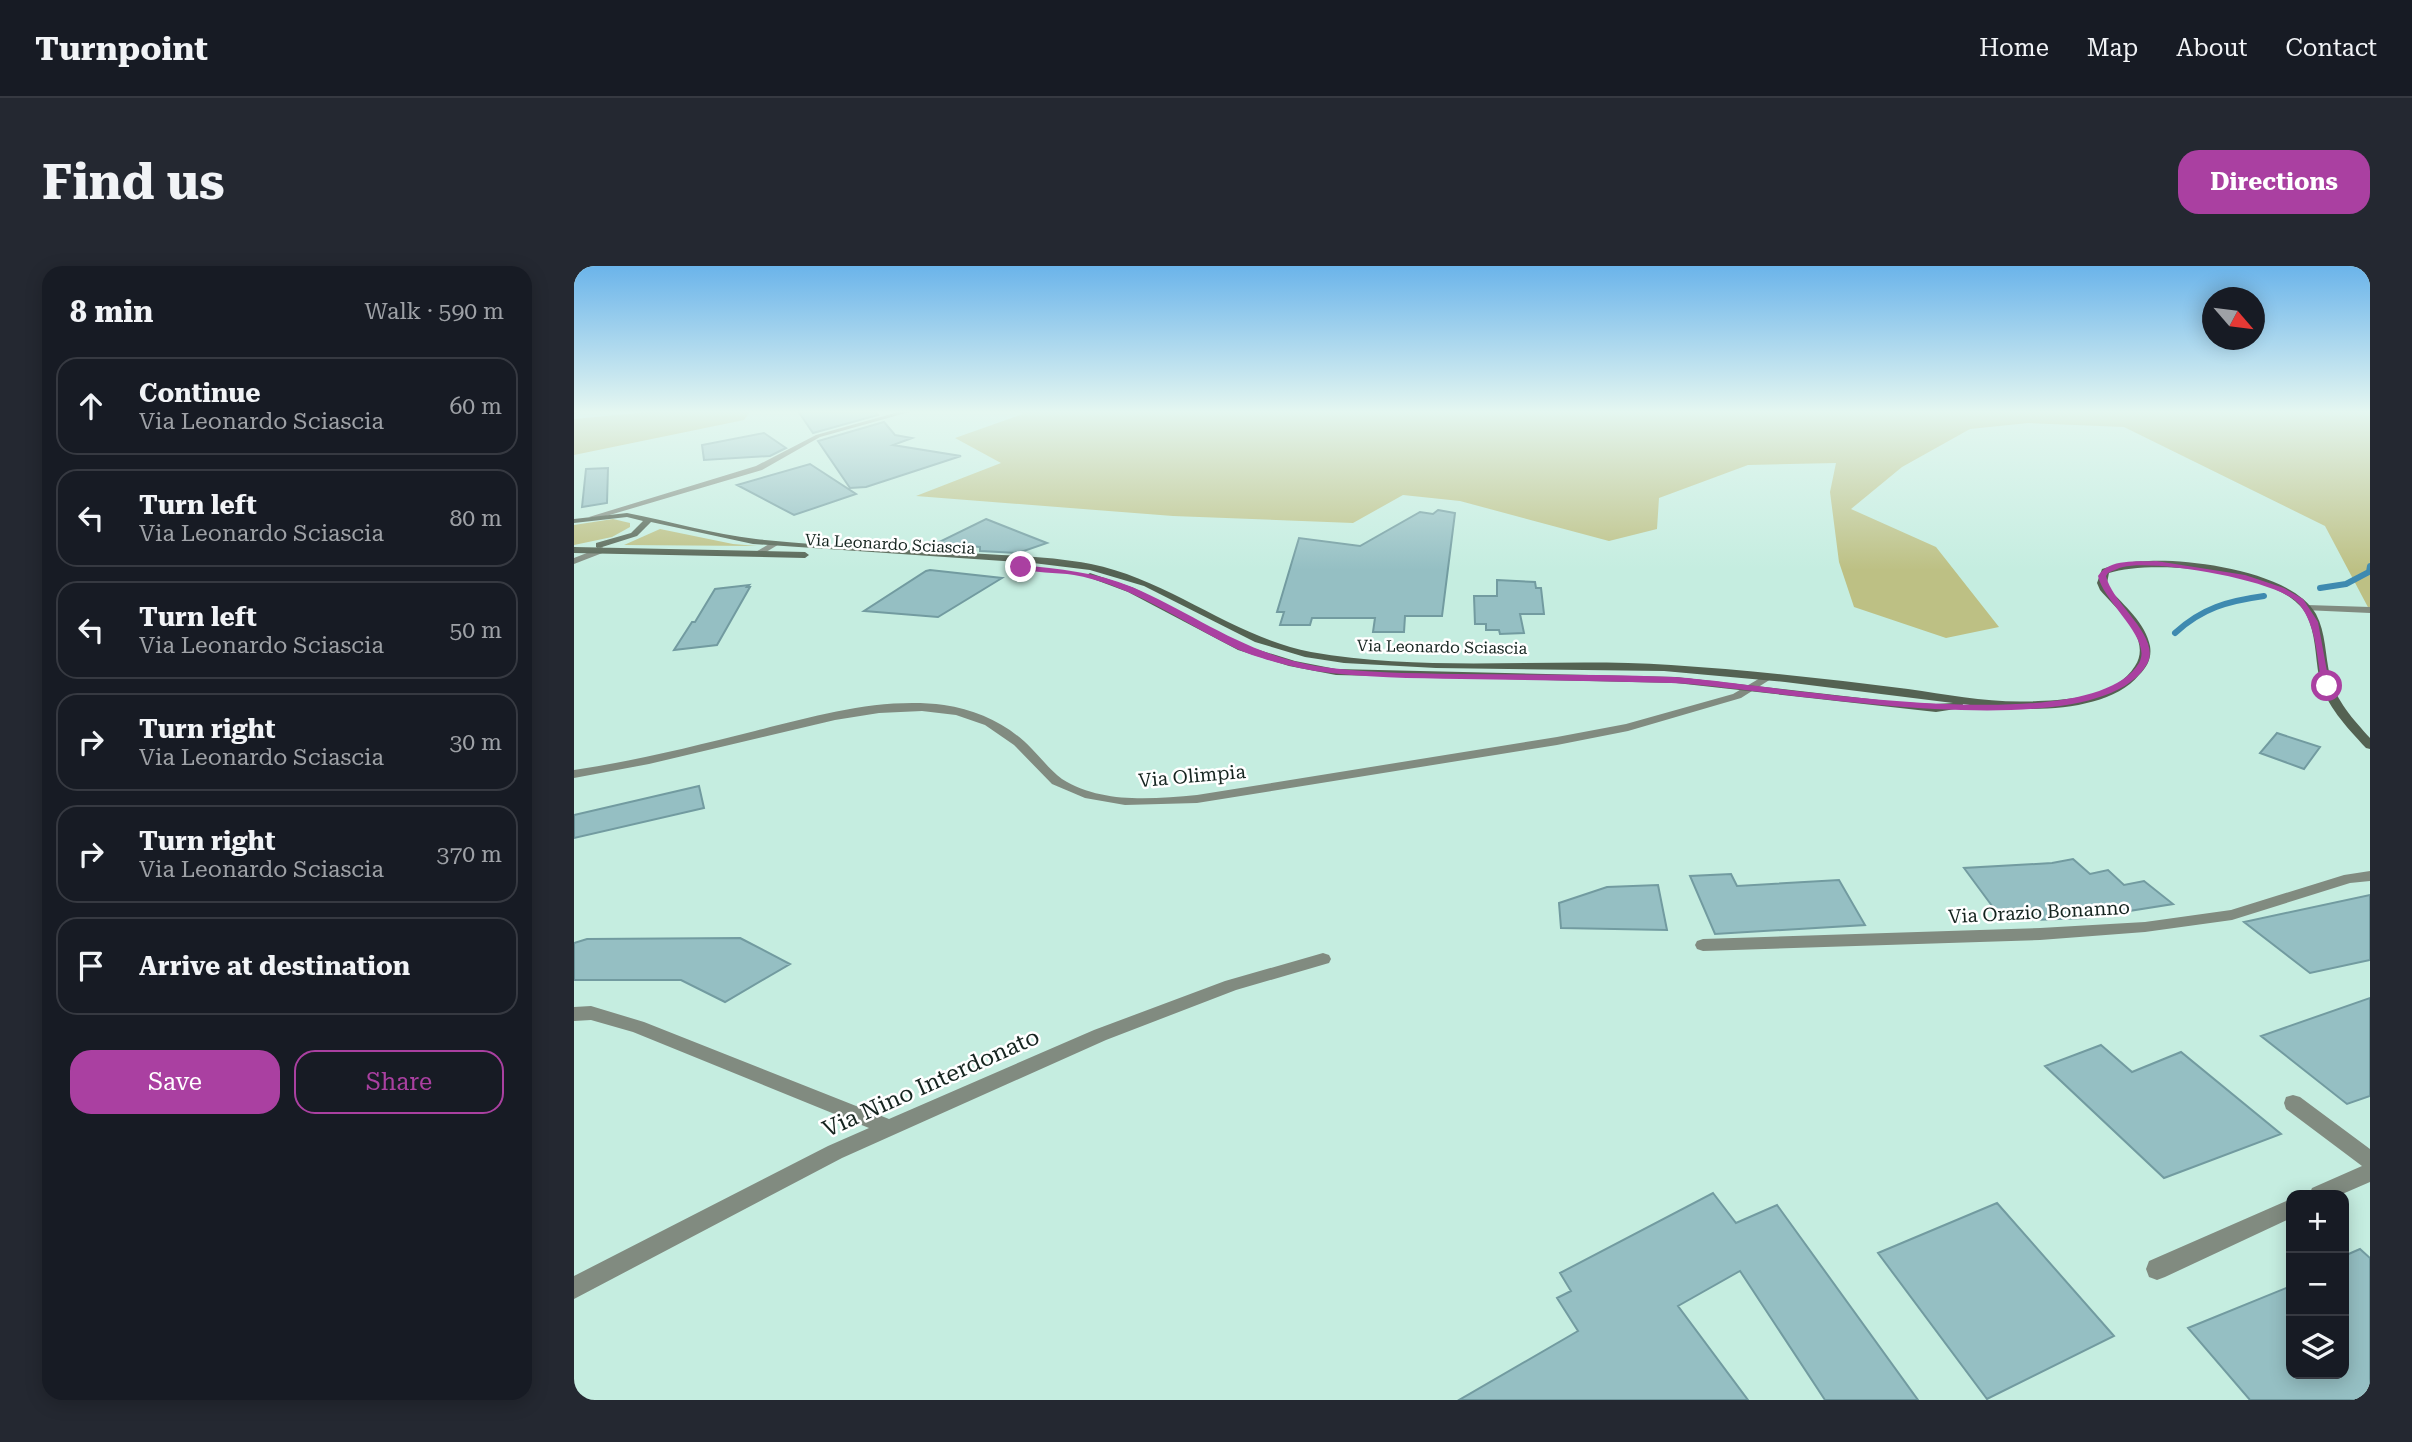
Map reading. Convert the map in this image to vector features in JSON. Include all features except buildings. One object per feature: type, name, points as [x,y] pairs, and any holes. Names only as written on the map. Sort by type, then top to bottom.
[{"type":"street","points":[[593,517],[770,464]]},
{"type":"street","points":[[576,550],[624,538],[644,529],[644,508],[656,498]]},
{"type":"street","name":"Via Leonardo Sciascia","points":[[574,521],[593,517],[644,518],[777,543],[1021,559],[1091,567],[1147,584],[1250,636],[1297,652],[1366,662],[1472,670]]},
{"type":"street","points":[[758,553],[777,543]]},
{"type":"street","name":"Via Leonardo Sciascia","points":[[576,550],[758,553],[989,565],[1078,573],[1131,590],[1225,640],[1274,659],[1336,671],[1677,668],[1984,705]]},
{"type":"street","points":[[574,561],[607,551]]},
{"type":"street","name":"Via Leonardo Sciascia","points":[[1564,671],[1754,687],[1936,708],[2036,705],[2080,700],[2116,687],[2138,671],[2147,653],[2145,643],[2102,583],[2105,571],[2112,567],[2123,564],[2156,564],[2228,573],[2282,590],[2307,608]]},
{"type":"street","points":[[2370,610],[2307,608],[2314,622],[2324,677],[2331,697],[2370,745]]},
{"type":"street","name":"Via Olimpia","points":[[574,774],[652,760],[836,715],[914,707],[945,709],[977,716],[1003,728],[1055,779],[1078,791],[1110,799],[1149,803],[1196,799],[1557,741],[1683,712],[1737,695],[1767,677]]},
{"type":"street","name":"Via Orazio Bonanno","points":[[1703,944],[2040,934],[2145,927],[2232,915],[2349,878],[2370,876]]},
{"type":"street","name":"Via Nino Interdonato","points":[[574,1288],[835,1152],[1113,1030],[1231,985],[1323,959]]},
{"type":"street","points":[[574,1014],[591,1013],[638,1027],[890,1128]]},
{"type":"street","points":[[2293,1103],[2370,1160]]},
{"type":"street","points":[[2330,1190],[2370,1172]]},
{"type":"street","points":[[2157,1269],[2286,1210]]},
{"type":"green space","points":[[999,464],[1796,464],[1748,465],[1659,498],[1657,529],[1609,541],[1460,501],[1403,495],[1353,523],[1173,516],[916,496]]},
{"type":"green space","points":[[1836,464],[1908,464],[1851,509],[1936,547],[1999,627],[1946,638],[1854,607],[1839,562],[1830,492]]},
{"type":"green space","points":[[2199,464],[2370,464],[2370,611],[2325,526]]},
{"type":"green space","points":[[613,519],[630,523],[630,527],[612,537],[574,545],[574,525]]},
{"type":"green space","points":[[660,529],[733,544],[757,546],[624,545]]},
{"type":"waterway","points":[[2320,588],[2346,584],[2369,572],[2370,566]]},
{"type":"waterway","points":[[2175,633],[2195,617],[2216,607],[2264,596]]},
{"type":"route","points":[[1021,567],[1092,576],[1131,590],[1242,648],[1314,668],[1390,675],[1676,680],[1936,708],[2036,705],[2080,700],[2129,680],[2144,663],[2147,653],[2145,643],[2105,590],[2102,576],[2112,567],[2123,564],[2156,564],[2243,576],[2282,590],[2301,601],[2314,622],[2327,686]]}]
